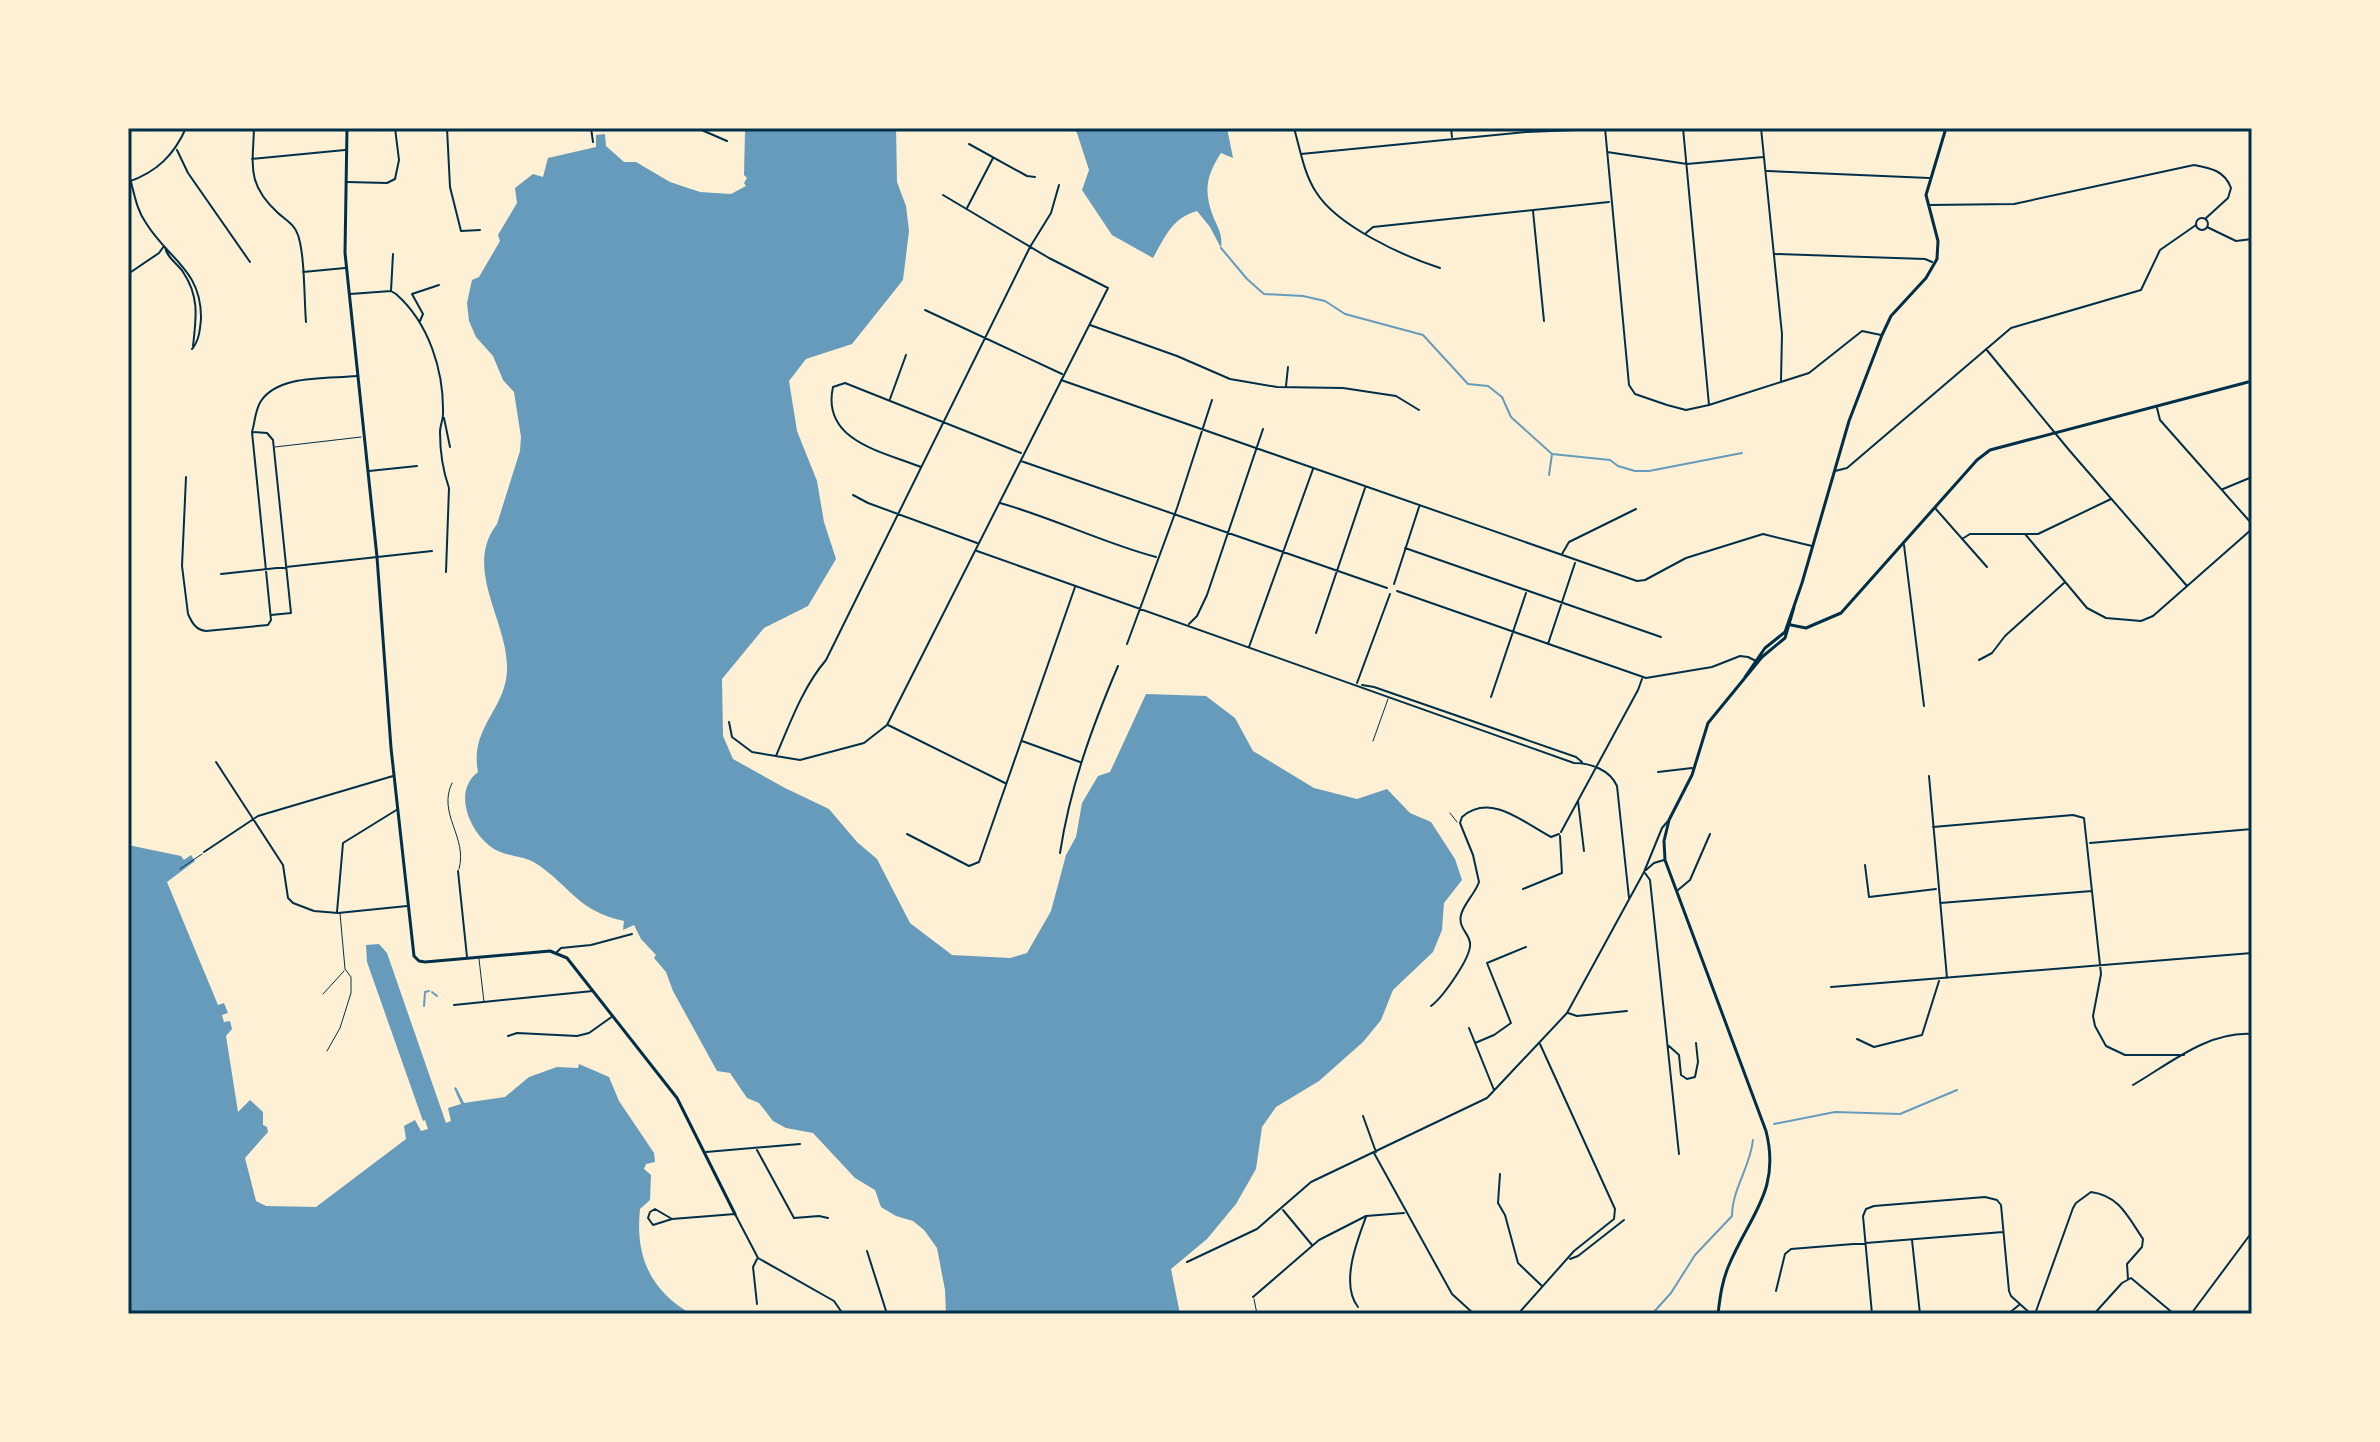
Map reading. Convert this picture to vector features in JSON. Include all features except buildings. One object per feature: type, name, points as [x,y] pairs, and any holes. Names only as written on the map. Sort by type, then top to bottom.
[{"type":"main road","points":[[347,128],[346,268],[377,557],[394,776],[413,951],[417,959],[425,962],[557,952],[570,960],[677,1098],[735,1214]]},
{"type":"main road","points":[[1718,1314],[1729,1264],[1767,1189],[1771,1158],[1766,1131],[1665,860],[1664,841],[1669,820],[1695,768],[1710,719],[1756,661],[1785,638],[1865,374],[1891,316],[1936,263],[1938,241],[1926,190],[1946,128]]},
{"type":"main road","points":[[1789,625],[1806,628],[1841,613],[1977,460],[1990,450],[2252,381]]},
{"type":"street","points":[[164,246],[165,253],[182,271],[194,297],[197,323],[192,349],[200,328],[198,297],[186,269],[147,227],[137,209],[129,182],[158,167],[177,150],[186,128]]},
{"type":"street","points":[[254,128],[253,174],[262,194],[297,232],[306,322]]},
{"type":"street","points":[[346,182],[387,183],[395,179],[399,160],[395,128]]},
{"type":"street","points":[[447,128],[450,187],[461,231],[480,230]]},
{"type":"street","points":[[591,128],[593,142]]},
{"type":"street","points":[[697,128],[727,141]]},
{"type":"street","points":[[1294,128],[1312,186],[1325,204],[1408,258],[1440,268]]},
{"type":"street","points":[[1451,128],[1452,139]]},
{"type":"street","points":[[1683,128],[1709,405]]},
{"type":"street","points":[[1761,128],[1782,334],[1782,381]]},
{"type":"street","points":[[1301,154],[1526,130],[1605,129],[1629,385],[1635,394],[1686,410],[1809,373],[1862,331],[1882,335]]},
{"type":"street","points":[[969,144],[1027,176],[1035,177]]},
{"type":"street","points":[[177,150],[188,173],[250,262]]},
{"type":"street","points":[[251,159],[346,150]]},
{"type":"street","points":[[1607,152],[1687,164],[1764,157]]},
{"type":"street","points":[[967,209],[993,158]]},
{"type":"street","points":[[1834,471],[1847,468],[2015,326],[2141,290],[2160,250],[2196,225],[2199,219],[2205,219],[2228,198],[2231,188],[2226,178],[2215,169],[2194,165],[2014,204],[1928,205]]},
{"type":"street","points":[[1765,171],[1929,178]]},
{"type":"street","points":[[776,757],[808,687],[826,660],[1030,247],[1051,213],[1059,185]]},
{"type":"street","points":[[729,722],[732,737],[752,752],[800,760],[864,743],[887,725],[1108,288],[1030,247],[943,195]]},
{"type":"street","points":[[1366,233],[1373,227],[1610,202]]},
{"type":"street","points":[[1533,210],[1544,321]]},
{"type":"street","points":[[2205,219],[2207,227]]},
{"type":"street","points":[[2196,225],[2201,230],[2207,227]]},
{"type":"street","points":[[2207,227],[2236,241],[2252,239]]},
{"type":"street","points":[[128,274],[164,246]]},
{"type":"street","points":[[391,291],[393,254]]},
{"type":"street","points":[[1774,254],[1925,259],[1936,263]]},
{"type":"street","points":[[302,272],[346,268]]},
{"type":"street","points":[[419,322],[423,314],[412,294],[439,285]]},
{"type":"street","points":[[349,294],[391,291],[401,297],[419,322],[429,338],[435,357],[450,447]]},
{"type":"street","points":[[925,310],[1063,374]]},
{"type":"street","points":[[1088,325],[1177,356],[1230,379],[1286,387],[1343,388],[1396,396],[1419,410]]},
{"type":"street","points":[[1986,349],[2187,586]]},
{"type":"street","points":[[889,400],[906,355]]},
{"type":"street","points":[[1286,387],[1288,367]]},
{"type":"street","points":[[186,477],[182,566],[191,621],[201,631],[268,625],[271,615],[252,432],[256,413],[264,397],[287,383],[357,376]]},
{"type":"street","points":[[1060,380],[1575,562],[1637,581],[1645,580],[1686,558],[1763,534],[1812,546]]},
{"type":"street","points":[[922,468],[860,443],[841,430],[835,421],[831,402],[833,387],[845,383],[1023,454]]},
{"type":"street","points":[[1127,644],[1175,514],[1212,400]]},
{"type":"street","points":[[2025,534],[2087,608],[2106,618],[2141,621],[2153,616],[2252,527],[2160,420],[2156,407]]},
{"type":"street","points":[[443,417],[440,439],[449,488],[446,572]]},
{"type":"street","points":[[1188,625],[1197,616],[1207,595],[1263,429]]},
{"type":"street","points":[[252,432],[267,433],[274,447],[291,613],[271,615]]},
{"type":"street","points":[[1020,460],[1387,588],[1390,594]]},
{"type":"street","points":[[367,471],[417,466]]},
{"type":"street","points":[[1249,647],[1313,468]]},
{"type":"street","points":[[2221,489],[2252,477]]},
{"type":"street","points":[[1316,633],[1366,487]]},
{"type":"street","points":[[853,495],[978,544]]},
{"type":"street","points":[[1962,539],[1970,534],[2038,534],[2111,499]]},
{"type":"street","points":[[998,503],[1047,518],[1109,544],[1158,558]]},
{"type":"street","points":[[1397,591],[1394,584],[1419,506]]},
{"type":"street","points":[[1935,508],[1987,567]]},
{"type":"street","points":[[1562,555],[1569,542],[1636,509]]},
{"type":"street","points":[[1903,544],[1924,706]]},
{"type":"street","points":[[1405,548],[1661,637]]},
{"type":"street","points":[[974,550],[1574,763],[1596,767],[1612,776],[1617,786],[1629,898]]},
{"type":"street","points":[[221,574],[432,551]]},
{"type":"street","points":[[1548,645],[1575,562]]},
{"type":"street","points":[[1979,660],[1992,653],[2005,636],[2065,582]]},
{"type":"street","points":[[1387,588],[1394,584]]},
{"type":"street","points":[[907,834],[969,866],[979,862],[1076,586]]},
{"type":"street","points":[[1357,684],[1390,594],[1397,591],[1642,677],[1708,669],[1743,656],[1756,661]]},
{"type":"street","points":[[1491,697],[1527,592]]},
{"type":"street","points":[[1060,853],[1067,808],[1081,762],[1118,666]]},
{"type":"street","points":[[1523,889],[1562,873],[1559,834],[1638,690],[1642,677]]},
{"type":"street","points":[[1357,684],[1374,687],[1562,752],[1582,763]]},
{"type":"street","points":[[887,725],[1006,783]]},
{"type":"street","points":[[1021,741],[1081,762]]},
{"type":"street","points":[[216,762],[283,865],[288,898],[293,903],[314,911],[339,913],[408,906]]},
{"type":"street","points":[[1658,772],[1695,768]]},
{"type":"street","points":[[204,852],[253,819],[394,776]]},
{"type":"street","points":[[1929,776],[1947,979]]},
{"type":"street","points":[[1578,800],[1584,851]]},
{"type":"street","points":[[1431,1006],[1461,968],[1470,949],[1471,940],[1462,928],[1461,913],[1479,882],[1473,855],[1460,823],[1467,813],[1494,807],[1551,837],[1559,834]]},
{"type":"street","points":[[339,913],[343,843],[398,809]]},
{"type":"street","points":[[1933,827],[2078,815],[2084,818],[2101,966],[2093,1022],[2103,1043],[2125,1055],[2184,1055]]},
{"type":"street","points":[[1187,1262],[1257,1229],[1311,1182],[1481,1103],[1495,1091],[1567,1013],[1669,820]]},
{"type":"street","points":[[2088,843],[2252,829]]},
{"type":"street","points":[[1677,890],[1690,880],[1710,834]]},
{"type":"street","points":[[1644,872],[1651,864],[1665,860]]},
{"type":"street","points":[[1865,865],[1869,897],[1937,889]]},
{"type":"street","points":[[458,871],[467,958]]},
{"type":"street","points":[[1644,872],[1650,880],[1679,1154]]},
{"type":"street","points":[[1939,903],[2092,891]]},
{"type":"street","points":[[557,952],[561,948],[591,945],[632,934]]},
{"type":"street","points":[[1475,1043],[1511,1023],[1487,963],[1526,947]]},
{"type":"street","points":[[1831,987],[2252,953]]},
{"type":"street","points":[[1857,1039],[1874,1047],[1922,1035],[1939,980]]},
{"type":"street","points":[[454,1005],[594,991]]},
{"type":"street","points":[[1567,1013],[1577,1016],[1627,1011]]},
{"type":"street","points":[[508,1036],[517,1033],[577,1036],[589,1033],[613,1016]]},
{"type":"street","points":[[1469,1028],[1495,1091]]},
{"type":"street","points":[[2133,1085],[2207,1042],[2234,1033],[2252,1034]]},
{"type":"street","points":[[1518,1314],[1567,1260],[1614,1219],[1615,1209],[1539,1043]]},
{"type":"street","points":[[1668,1046],[1679,1055],[1681,1075],[1687,1079],[1695,1077],[1698,1062],[1696,1043]]},
{"type":"street","points":[[1363,1116],[1375,1153],[1405,1213],[1452,1294],[1474,1314]]},
{"type":"street","points":[[705,1153],[800,1144]]},
{"type":"street","points":[[757,1150],[794,1218],[828,1218]]},
{"type":"street","points":[[1500,1174],[1498,1203],[1505,1215],[1518,1263],[1543,1286]]},
{"type":"street","points":[[1872,1314],[1863,1216],[1869,1207],[1985,1197],[1997,1200],[2003,1208],[2009,1291],[2019,1304],[2033,1314],[2073,1208],[2091,1192],[2111,1197],[2143,1239],[2142,1247],[2127,1264],[2128,1279],[2094,1314]]},
{"type":"street","points":[[672,1219],[655,1209],[648,1218],[653,1225],[672,1219],[735,1214],[758,1258],[834,1301],[843,1314]]},
{"type":"street","points":[[1282,1209],[1313,1246]]},
{"type":"street","points":[[1253,1297],[1319,1240],[1366,1216],[1405,1213]]},
{"type":"street","points":[[1358,1307],[1351,1298],[1352,1254],[1366,1216]]},
{"type":"street","points":[[1567,1260],[1578,1256],[1624,1220]]},
{"type":"street","points":[[1776,1291],[1784,1257],[1789,1250],[2004,1232]]},
{"type":"street","points":[[2191,1314],[2252,1232]]},
{"type":"street","points":[[1912,1238],[1920,1314]]},
{"type":"street","points":[[867,1251],[887,1314]]},
{"type":"street","points":[[757,1304],[753,1267],[758,1258]]},
{"type":"street","points":[[2128,1279],[2139,1282],[2174,1314]]},
{"type":"street","points":[[2008,1314],[2019,1304]]},
{"type":"lane","points":[[274,447],[364,437]]},
{"type":"lane","points":[[1373,741],[1389,696]]},
{"type":"lane","points":[[452,783],[446,795],[447,808],[458,838],[461,862],[458,871]]},
{"type":"lane","points":[[1450,813],[1460,823]]},
{"type":"lane","points":[[180,869],[204,852]]},
{"type":"lane","points":[[327,1051],[340,1028],[351,993],[339,913]]},
{"type":"lane","points":[[479,957],[484,1002]]},
{"type":"lane","points":[[323,994],[345,969]]},
{"type":"lane","points":[[1253,1297],[1257,1314]]},
{"type":"water","points":[[742,128],[896,128],[897,182],[906,206],[909,231],[903,280],[852,344],[806,359],[789,381],[797,431],[817,481],[824,522],[836,559],[808,606],[764,628],[722,679],[723,736],[733,759],[829,809],[857,842],[877,859],[910,923],[952,955],[1010,958],[1027,953],[1051,911],[1066,855],[1076,837],[1082,803],[1098,776],[1110,772],[1146,694],[1206,696],[1235,718],[1253,751],[1314,788],[1357,799],[1387,789],[1410,813],[1431,822],[1455,859],[1462,880],[1444,903],[1442,930],[1433,952],[1393,990],[1381,1020],[1363,1042],[1319,1081],[1276,1107],[1262,1127],[1256,1169],[1236,1204],[1207,1239],[1171,1269],[1180,1314],[946,1314],[937,1248],[924,1230],[913,1221],[881,1207],[875,1190],[855,1178],[813,1133],[786,1128],[773,1121],[759,1103],[747,1098],[730,1073],[717,1071],[673,991],[666,972],[634,925],[623,930],[624,921],[585,905],[537,864],[496,850],[472,824],[465,802],[466,791],[478,772],[479,742],[502,694],[507,667],[501,631],[485,576],[484,558],[520,451],[521,437],[514,392],[503,380],[493,356],[476,337],[469,321],[467,303],[472,280],[479,277],[500,241],[498,235],[517,203],[515,188],[533,174],[543,177],[548,158],[596,147],[596,135],[605,134],[606,146],[624,162],[636,162],[670,182],[700,192],[731,194],[746,186],[745,131]]},
{"type":"water","points":[[1073,128],[1227,128],[1233,158],[1221,153],[1212,168],[1207,190],[1221,235],[1221,248],[1197,211],[1175,223],[1153,258],[1112,235],[1082,190],[1089,170]]},
{"type":"water","points":[[128,845],[181,856],[184,860],[191,855],[195,861],[167,882],[218,1005],[224,1003],[228,1013],[222,1015],[224,1022],[230,1021],[232,1029],[226,1036],[238,1112],[250,1100],[263,1112],[263,1125],[268,1132],[245,1158],[256,1201],[266,1206],[316,1207],[406,1139],[404,1126],[415,1120],[421,1131],[428,1129],[367,962],[366,945],[379,944],[387,953],[446,1123],[451,1121],[448,1108],[461,1104],[456,1087],[464,1103],[505,1097],[529,1077],[557,1067],[578,1068],[579,1064],[609,1077],[619,1101],[654,1153],[655,1162],[646,1164],[644,1169],[651,1175],[650,1200],[640,1209],[643,1257],[665,1294],[691,1314],[128,1314]]},
{"type":"waterway","points":[[1221,248],[1264,294],[1303,296],[1325,301],[1345,314],[1423,335],[1468,384],[1488,386],[1502,397],[1511,417],[1552,454],[1610,460],[1635,471],[1649,471],[1742,453]]},
{"type":"waterway","points":[[1549,475],[1552,454]]},
{"type":"waterway","points":[[424,1006],[425,992],[429,991]]},
{"type":"waterway","points":[[432,992],[437,996]]},
{"type":"waterway","points":[[1774,1124],[1835,1112],[1900,1114],[1957,1090]]},
{"type":"waterway","points":[[1652,1314],[1671,1293],[1695,1255],[1732,1216],[1753,1140]]}]
